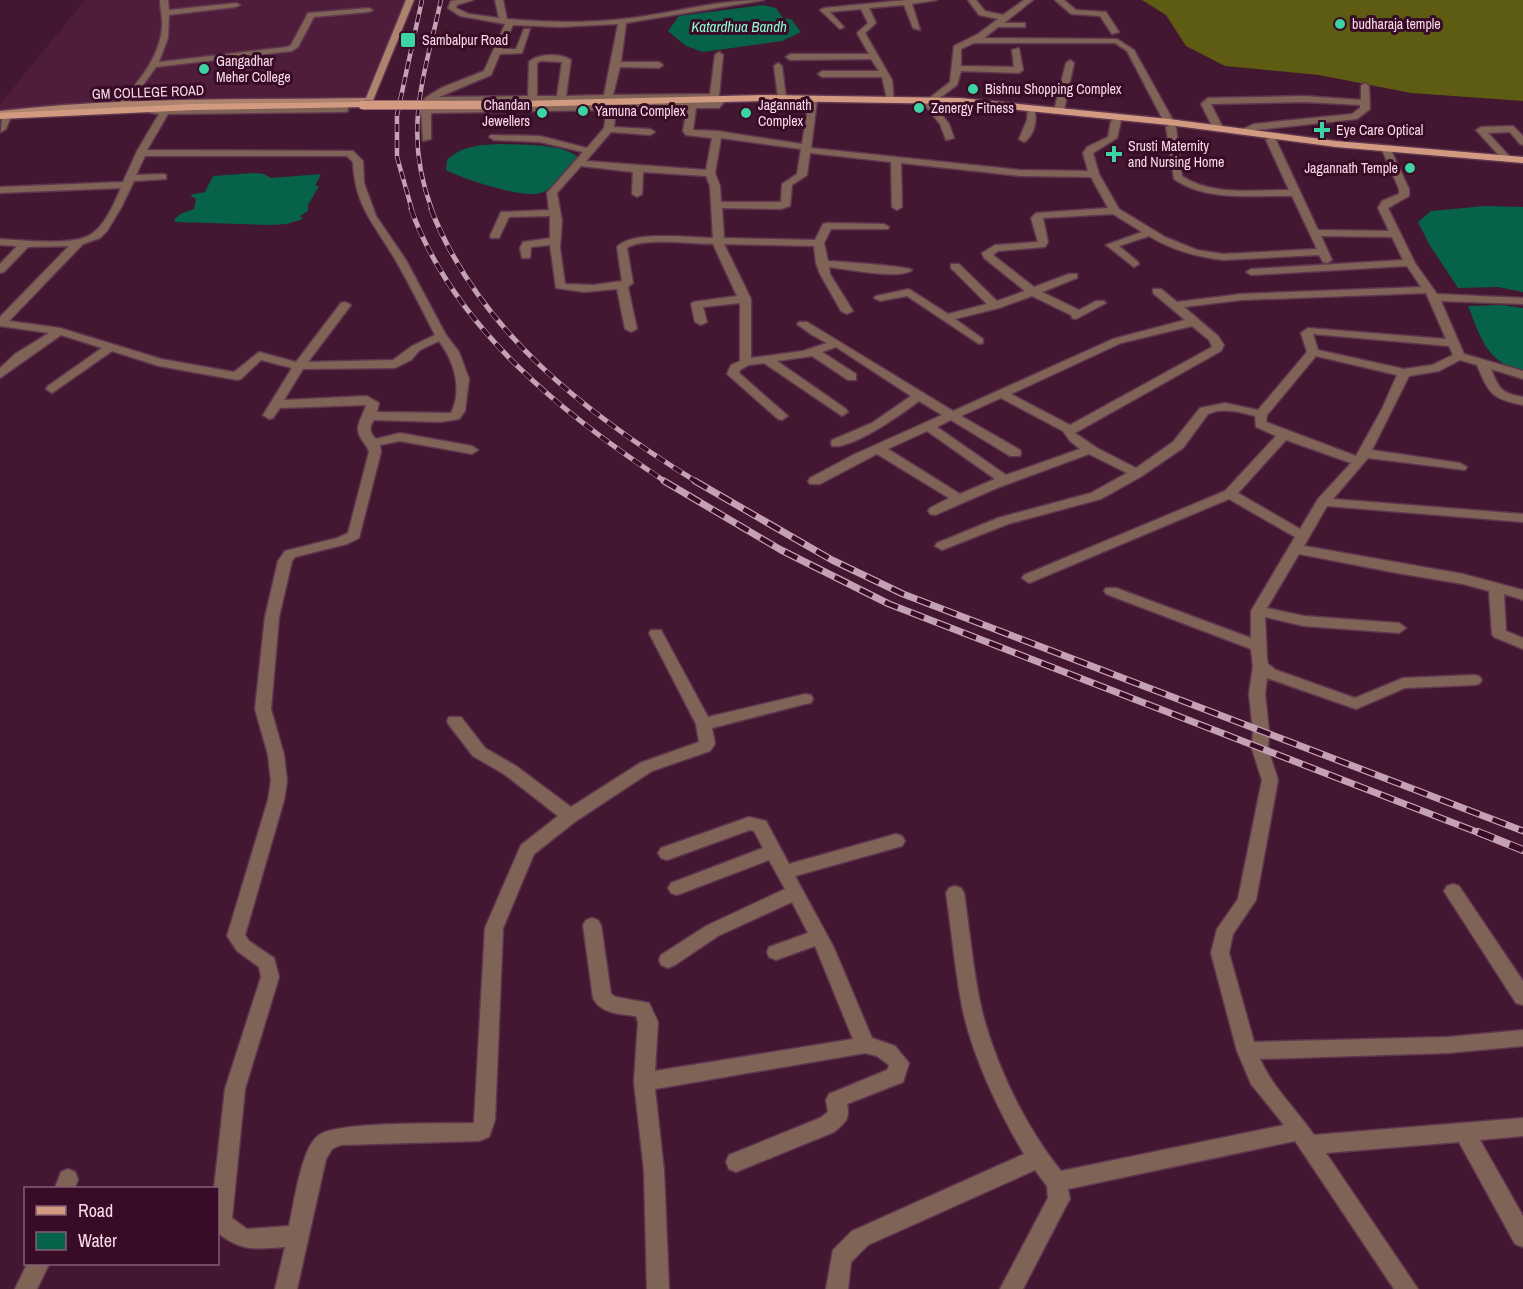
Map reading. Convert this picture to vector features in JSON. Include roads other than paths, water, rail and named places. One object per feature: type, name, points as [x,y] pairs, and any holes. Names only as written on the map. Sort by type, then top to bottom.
[{"type":"main road","points":[[752,100],[891,99],[929,102],[1116,121],[1218,128],[1388,152],[1507,159],[1523,162]]},
{"type":"main road","points":[[3,116],[194,107],[713,100],[929,102],[1059,110],[1271,140],[1523,162]]},
{"type":"street","points":[[120,106],[132,96],[164,42],[167,20],[164,13],[164,0]]},
{"type":"street","name":"GM COLLEGE ROAD","points":[[3,116],[120,106],[369,101],[410,0]]},
{"type":"street","points":[[469,0],[454,3],[452,8],[460,13],[507,22],[599,24],[654,17],[731,1],[760,0]]},
{"type":"street","points":[[426,139],[427,105],[444,90],[488,73],[498,52],[507,22],[499,0]]},
{"type":"street","points":[[840,27],[824,10],[933,0]]},
{"type":"street","points":[[972,0],[982,13],[1004,18]]},
{"type":"street","points":[[949,138],[946,124],[929,102],[954,83],[957,48],[972,40],[978,33],[995,26],[1029,0]]},
{"type":"street","points":[[1059,0],[1074,12],[1102,14],[1115,32]]},
{"type":"street","points":[[908,2],[917,28]]},
{"type":"street","points":[[106,107],[118,98],[151,56],[160,19],[164,13],[236,5]]},
{"type":"street","points":[[650,5],[654,17]]},
{"type":"street","points":[[864,6],[872,23],[861,33],[891,86],[891,99]]},
{"type":"street","points":[[151,65],[289,49],[294,47],[311,15],[369,10]]},
{"type":"street","points":[[622,22],[610,102],[609,129],[552,193],[557,221],[555,242],[560,286],[568,289],[622,286],[628,283],[622,247],[624,243],[648,240],[819,243]]},
{"type":"street","points":[[995,26],[1022,25]]},
{"type":"street","points":[[498,52],[519,51],[527,31]]},
{"type":"street","points":[[972,40],[1109,39],[1122,43],[1130,50],[1170,124],[1177,177],[1187,185],[1212,189],[1294,193]]},
{"type":"street","points":[[957,68],[1019,70],[1016,50]]},
{"type":"street","points":[[713,100],[719,55]]},
{"type":"street","points":[[790,57],[876,56]]},
{"type":"street","points":[[532,99],[532,62],[539,58],[567,60],[561,99]]},
{"type":"street","points":[[1059,110],[1070,63]]},
{"type":"street","points":[[616,64],[659,65]]},
{"type":"street","points":[[778,66],[782,98]]},
{"type":"street","points":[[822,74],[884,74]]},
{"type":"street","points":[[1246,132],[1250,128],[1262,126],[1354,117],[1365,109],[1365,86]]},
{"type":"street","points":[[427,105],[532,99],[561,99],[610,102],[692,106],[719,105],[713,100],[610,102],[427,105]]},
{"type":"street","points":[[1218,128],[1206,104],[1208,101],[1305,99],[1365,104]]},
{"type":"street","points":[[716,205],[785,205],[787,184],[802,176],[813,101]]},
{"type":"street","points":[[692,106],[688,131],[694,134],[717,134],[806,148],[1020,173],[1094,174]]},
{"type":"street","points":[[1,129],[3,116],[345,109]]},
{"type":"street","points":[[0,242],[51,244],[79,242],[97,236],[115,209],[141,153],[165,111]]},
{"type":"street","points":[[1024,139],[1032,120],[1031,111]]},
{"type":"street","points":[[1116,121],[1112,138],[1088,153],[1094,174],[1115,211],[1149,233],[1174,246],[1223,257],[1323,252]]},
{"type":"street","points":[[609,129],[650,132]]},
{"type":"street","points":[[1507,159],[1482,129],[1513,129],[1523,141]]},
{"type":"street","points":[[717,134],[710,173],[715,186],[717,242],[721,255],[745,299],[746,362]]},
{"type":"street","points":[[494,137],[534,138],[589,150]]},
{"type":"street","points":[[1271,140],[1294,193],[1331,267]]},
{"type":"street","points":[[1388,152],[1404,189],[1404,196],[1386,203],[1383,208],[1410,263],[1431,294],[1460,356],[1483,365],[1523,375]]},
{"type":"street","points":[[141,153],[350,153],[358,161],[359,183],[371,216],[401,260],[441,336],[453,352],[463,379],[459,411],[455,416],[441,418],[370,416]]},
{"type":"street","points":[[896,159],[897,207]]},
{"type":"street","points":[[577,163],[710,173]]},
{"type":"street","points":[[637,194],[638,169]]},
{"type":"street","points":[[0,190],[163,177]]},
{"type":"street","points":[[1100,303],[1077,315],[1033,292],[988,256],[990,249],[1041,245],[1043,242],[1036,218],[1040,215],[1115,211]]},
{"type":"street","points":[[495,236],[505,214],[554,213]]},
{"type":"street","points":[[847,311],[821,263],[819,243],[826,226],[884,227]]},
{"type":"street","points":[[1134,264],[1111,245],[1149,233]]},
{"type":"street","points":[[1314,233],[1397,234]]},
{"type":"street","points":[[1,323],[79,242]]},
{"type":"street","points":[[526,256],[525,246],[527,244],[555,242]]},
{"type":"street","points":[[0,270],[26,243]]},
{"type":"street","points":[[40,258],[51,244]]},
{"type":"street","points":[[821,263],[907,270]]},
{"type":"street","points":[[1251,272],[1410,263]]},
{"type":"street","points":[[955,266],[995,306]]},
{"type":"street","points":[[885,270],[897,293]]},
{"type":"street","points":[[945,318],[995,306],[1073,276]]},
{"type":"street","points":[[622,286],[631,329]]},
{"type":"street","points":[[1070,430],[1217,349],[1218,345],[1214,339],[1176,304],[1157,291]]},
{"type":"street","points":[[880,298],[897,293],[914,294],[979,341]]},
{"type":"street","points":[[1176,304],[1251,297],[1431,294],[1523,301]]},
{"type":"street","points":[[701,322],[697,304],[745,299]]},
{"type":"street","points":[[299,1236],[246,1239],[219,1221],[235,1089],[270,977],[267,963],[243,946],[236,936],[276,800],[279,781],[276,755],[263,709],[272,617],[285,561],[290,554],[342,541],[354,535],[375,452],[373,443],[364,435],[364,426],[370,416],[373,403],[367,400],[273,409],[299,366],[345,305]]},
{"type":"street","points":[[816,481],[927,426],[1117,341],[1145,332],[1193,322]]},
{"type":"street","points":[[1,323],[60,331],[159,362],[237,376],[259,356],[299,366],[395,364],[416,348],[441,336]]},
{"type":"street","points":[[803,324],[811,331],[837,343],[919,396],[1015,453]]},
{"type":"street","points":[[1313,352],[1307,333],[1312,330],[1453,343]]},
{"type":"street","points":[[0,374],[19,357],[60,331]]},
{"type":"street","points":[[782,416],[733,374],[735,368],[746,362],[764,358],[814,352],[837,343]]},
{"type":"street","points":[[52,389],[83,364],[111,347]]},
{"type":"street","points":[[814,352],[852,377]]},
{"type":"street","points":[[1313,352],[1404,373],[1435,368],[1460,356]]},
{"type":"street","points":[[1313,352],[1261,414],[1261,425],[1284,435],[1361,457],[1460,467]]},
{"type":"street","points":[[764,358],[842,412]]},
{"type":"street","points":[[1483,365],[1496,394],[1523,401]]},
{"type":"street","points":[[1404,373],[1388,409],[1361,457],[1323,502],[1258,611],[1258,646],[1261,666],[1257,694],[1261,731],[1260,749],[1270,780],[1247,900],[1241,912],[1226,927],[1220,938],[1220,953],[1247,1051],[1261,1084],[1304,1138],[1407,1289]]},
{"type":"street","points":[[1002,394],[1070,430]]},
{"type":"street","points":[[837,443],[876,426],[919,396]]},
{"type":"street","points":[[942,546],[1003,521],[1095,496],[1137,473],[1183,440],[1204,411],[1209,408],[1228,407],[1261,414]]},
{"type":"street","points":[[927,426],[1003,479]]},
{"type":"street","points":[[1070,430],[1072,438],[1137,473]]},
{"type":"street","points":[[1029,578],[1230,494],[1284,435]]},
{"type":"street","points":[[373,443],[400,437],[472,450]]},
{"type":"street","points":[[878,449],[958,498]]},
{"type":"street","points":[[935,511],[958,498],[1003,479],[1020,476],[1091,449]]},
{"type":"street","points":[[1230,494],[1300,542],[1396,569],[1463,579],[1523,595]]},
{"type":"street","points":[[1323,502],[1523,518]]},
{"type":"street","points":[[1496,589],[1499,634],[1523,644]]},
{"type":"street","points":[[1112,591],[1258,646]]},
{"type":"street","points":[[1258,611],[1304,621],[1399,628]]},
{"type":"street","points":[[286,1289],[316,1156],[328,1140],[341,1136],[479,1132],[482,1130],[485,1120],[494,928],[527,850],[570,816],[646,767],[707,744],[704,724],[656,633]]},
{"type":"street","points":[[1261,666],[1271,674],[1356,704],[1403,683],[1474,680]]},
{"type":"street","points":[[704,724],[805,699]]},
{"type":"street","points":[[455,721],[479,752],[510,770],[570,816]]},
{"type":"street","points":[[667,853],[749,823],[760,826],[819,937],[865,1045]]},
{"type":"street","points":[[785,872],[896,841]]},
{"type":"street","points":[[676,888],[775,851]]},
{"type":"street","points":[[1453,891],[1515,970],[1523,997]]},
{"type":"street","points":[[668,960],[712,931],[796,892]]},
{"type":"street","points":[[955,893],[973,1012],[995,1075],[1019,1127],[1038,1158],[1057,1182],[1059,1199],[1011,1289]]},
{"type":"street","points":[[592,925],[602,998],[612,1005],[635,1006],[645,1013],[648,1023],[644,1082],[654,1171],[658,1289]]},
{"type":"street","points":[[776,952],[819,937]]},
{"type":"street","points":[[1247,1051],[1448,1045],[1523,1038]]},
{"type":"street","points":[[644,1082],[865,1045],[885,1049],[899,1063],[896,1076],[836,1100],[839,1116],[827,1125],[736,1162]]},
{"type":"street","points":[[1057,1182],[1304,1138],[1523,1127]]},
{"type":"street","points":[[1464,1131],[1523,1237]]},
{"type":"street","points":[[837,1289],[841,1257],[860,1238],[1038,1158]]},
{"type":"street","points":[[26,1289],[37,1265]]},
{"type":"water","name":"Katardhua Bandh","points":[[763,5],[776,8],[783,18],[791,19],[801,32],[782,41],[703,52],[686,46],[668,31],[679,16]]},
{"type":"water","points":[[499,144],[552,147],[572,153],[579,158],[546,191],[533,194],[494,187],[446,170],[447,160],[458,152],[477,146]]},
{"type":"water","points":[[264,174],[271,178],[321,174],[315,186],[319,186],[308,205],[308,211],[300,216],[303,219],[287,224],[270,225],[176,222],[174,220],[180,214],[194,209],[196,199],[190,195],[205,192],[213,176]]},
{"type":"water","points":[[1485,206],[1523,207],[1523,292],[1498,287],[1458,288],[1429,244],[1418,222],[1431,211]]},
{"type":"water","points":[[1502,305],[1523,308],[1523,371],[1501,362],[1493,355],[1481,338],[1468,306]]},
{"type":"railway","points":[[412,210],[397,157],[397,115],[422,0]]},
{"type":"railway","points":[[432,210],[418,155],[417,129],[423,80],[441,0]]},
{"type":"railway","points":[[411,209],[430,252],[455,292],[484,330],[516,365],[589,428],[666,482]]},
{"type":"railway","points":[[431,209],[452,253],[477,294],[508,332],[541,366],[578,399],[616,428],[697,482]]},
{"type":"railway","points":[[664,481],[781,550],[889,604],[1482,834]]},
{"type":"railway","points":[[695,481],[832,560],[903,594],[1523,831]]},
{"type":"railway","points":[[1478,832],[1523,850]]},
{"type":"place","name":"budharaja temple","points":[[1340,24]]},
{"type":"place","name":"Sambalpur Road","points":[[408,40]]},
{"type":"place","name":"Gangadhar Meher College","points":[[204,69]]},
{"type":"place","name":"Bishnu Shopping Complex","points":[[973,89]]},
{"type":"place","name":"Zenergy Fitness","points":[[919,108]]},
{"type":"place","name":"Yamuna Complex","points":[[583,111]]},
{"type":"place","name":"Chandan Jewellers","points":[[542,113]]},
{"type":"place","name":"Jagannath Complex","points":[[746,113]]},
{"type":"place","name":"Eye Care Optical","points":[[1322,130]]},
{"type":"place","name":"Srusti Maternity and Nursing Home","points":[[1114,154]]},
{"type":"place","name":"Jagannath Temple","points":[[1410,168]]}]
